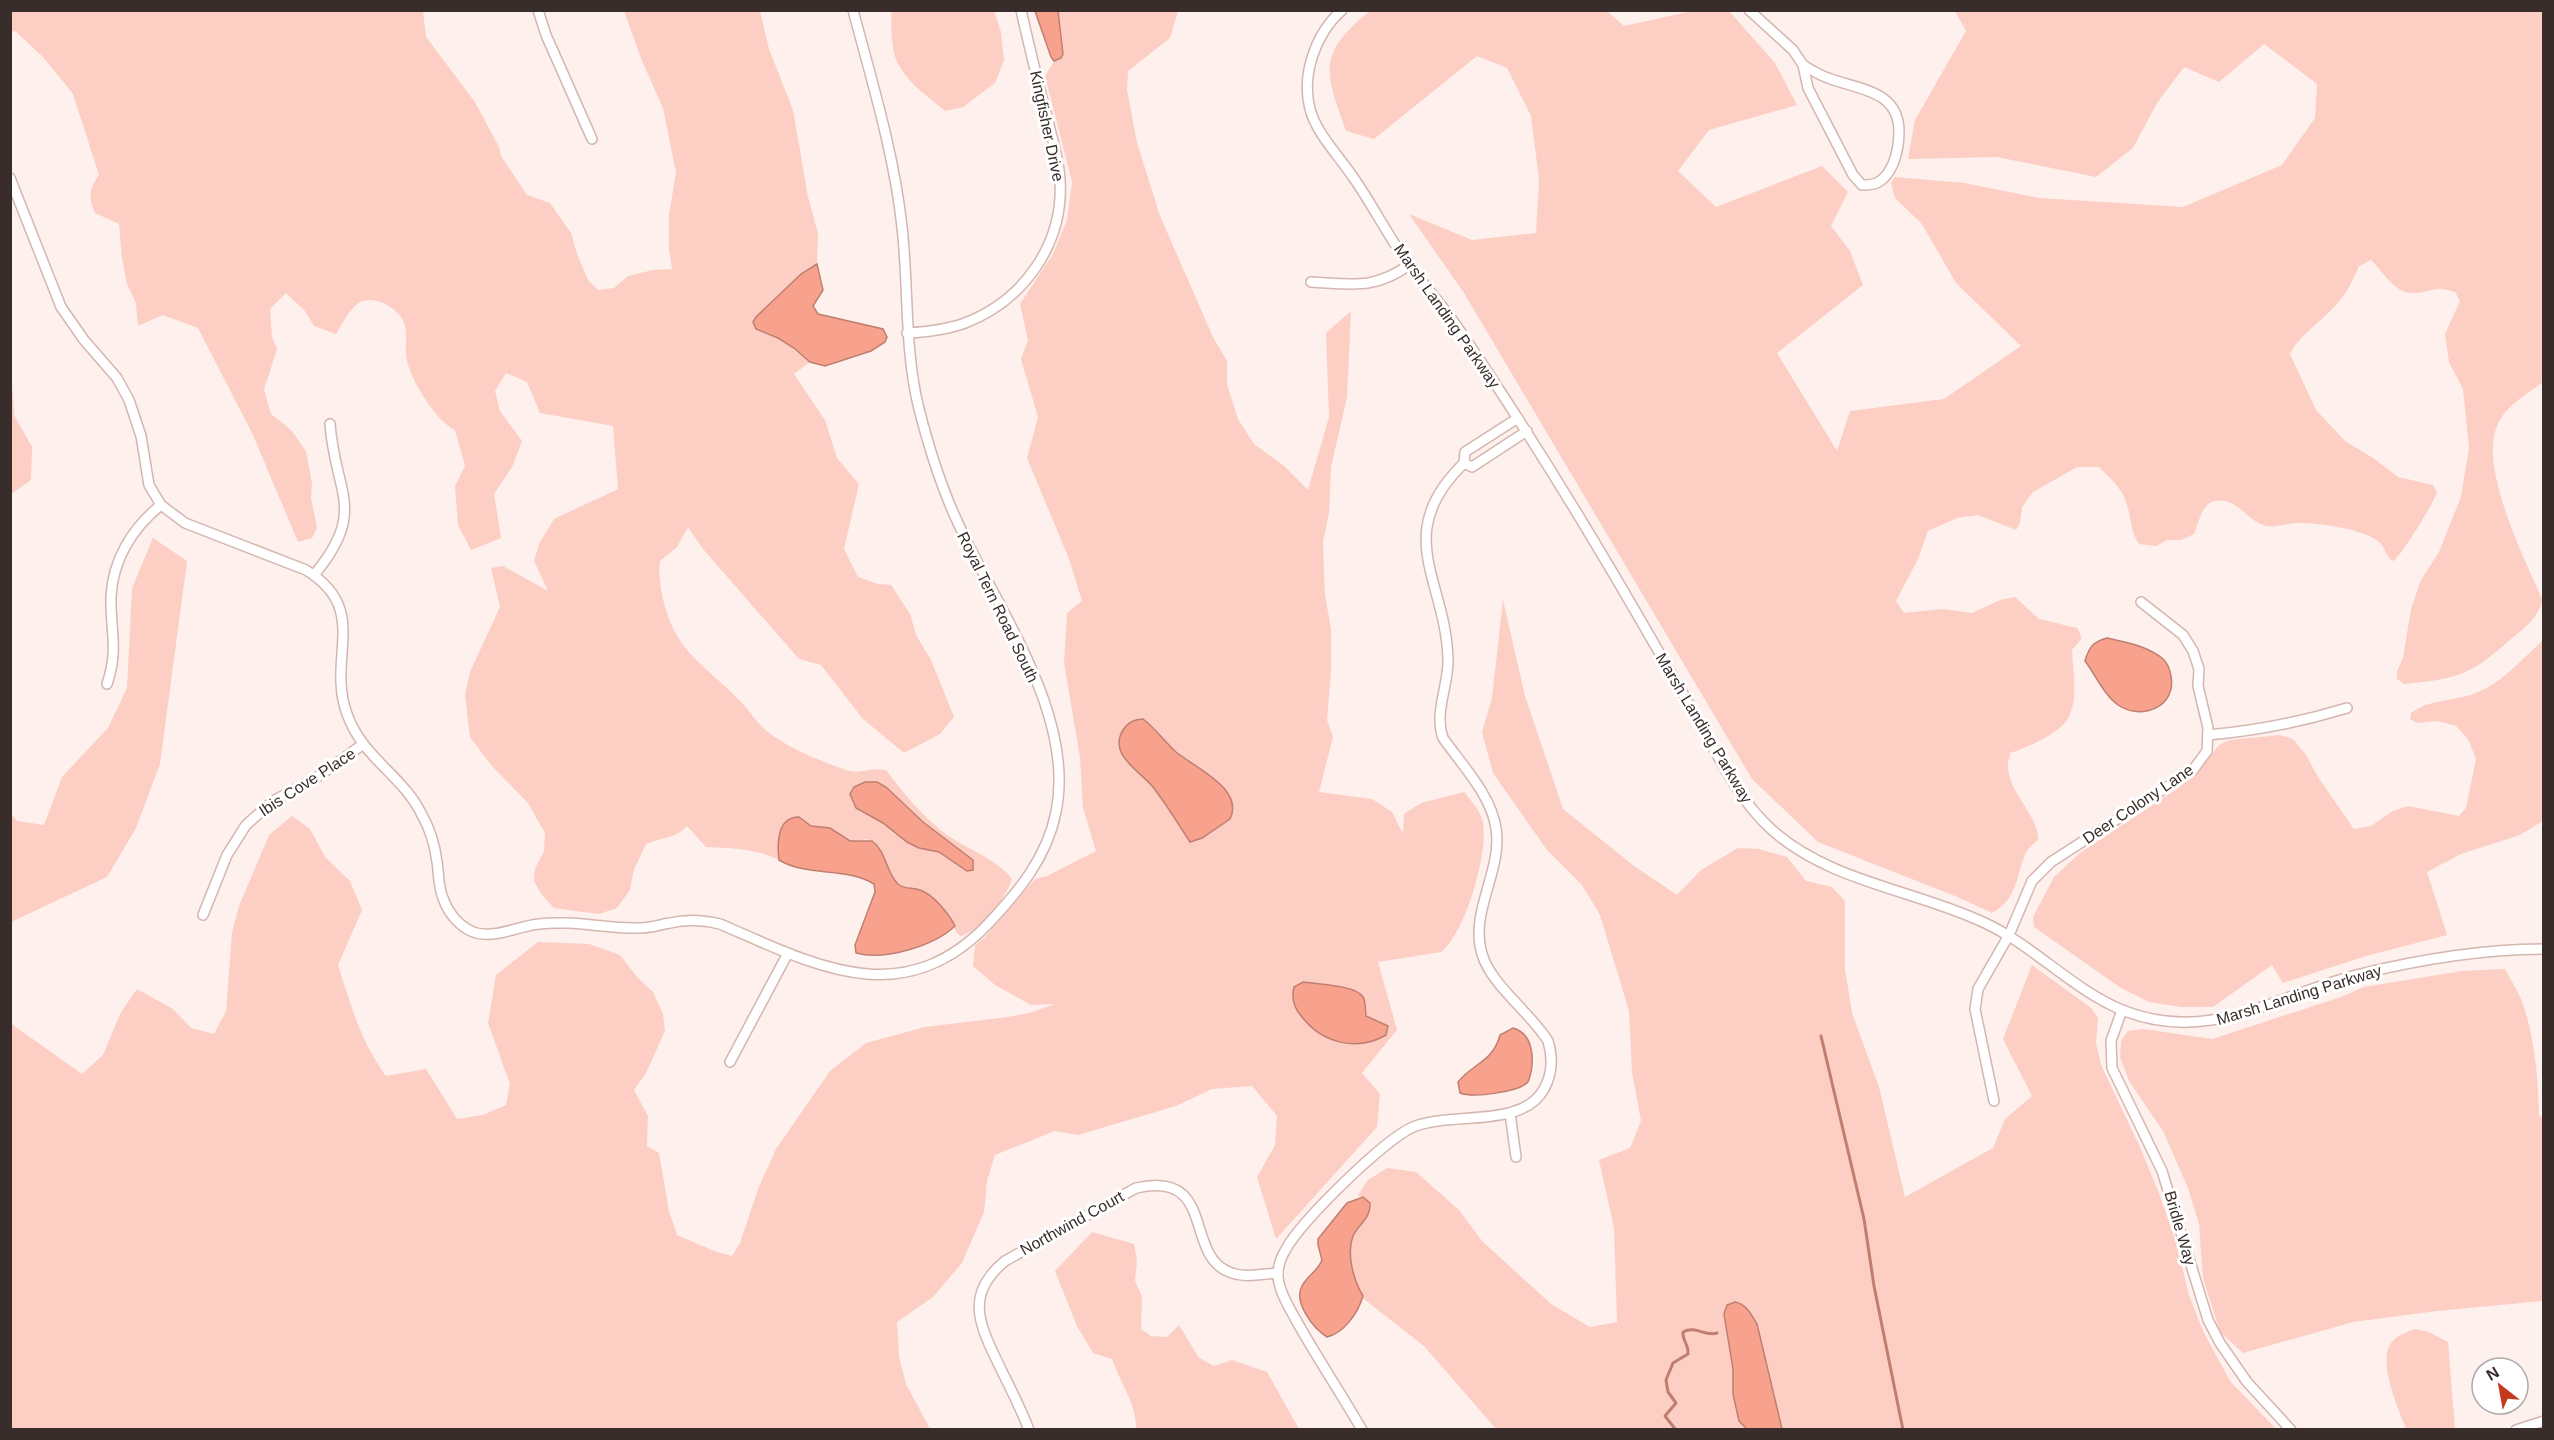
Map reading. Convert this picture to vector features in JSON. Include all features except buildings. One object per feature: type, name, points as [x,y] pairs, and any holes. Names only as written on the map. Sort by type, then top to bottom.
[{"type":"street","points":[[538,10],[546,35],[592,139]]},
{"type":"street","name":"Royal Tern Road South","points":[[10,178],[62,307],[84,340],[117,378],[129,400],[141,436],[149,485],[161,506],[185,523],[314,575],[329,590],[343,617],[344,638],[340,670],[342,699],[355,734],[362,746],[395,778],[422,813],[435,846],[441,894],[452,915],[468,929],[478,933],[493,933],[554,922],[636,928],[688,920],[704,921],[720,924],[833,970],[872,975],[907,971],[940,960],[960,949],[978,935],[1018,891],[1043,850],[1056,810],[1058,766],[1045,707],[1021,644],[976,561],[943,488],[918,406],[907,333],[903,230],[894,171],[853,10]]},
{"type":"street","name":"Kingfisher Drive","points":[[907,333],[945,329],[964,324],[1000,304],[1028,278],[1047,250],[1053,234],[1060,195],[1058,163],[1021,10]]},
{"type":"street","name":"Marsh Landing Parkway","points":[[1342,10],[1327,26],[1314,52],[1308,84],[1310,112],[1316,125],[1371,204],[1409,265],[1440,301],[1527,431],[1619,582],[1733,782],[1754,811],[1783,839],[1812,858],[1959,911],[2009,935],[2091,993],[2122,1010],[2166,1022],[2208,1022],[2254,1011],[2354,976],[2402,964],[2481,952],[2544,949]]},
{"type":"street","points":[[1749,10],[1793,50],[1803,65],[1808,88],[1853,175],[1862,185],[1873,186],[1885,179],[1894,163],[1899,141],[1899,119],[1890,102],[1870,91],[1825,77],[1803,65]]},
{"type":"street","points":[[1311,282],[1375,283],[1392,277],[1409,265]]},
{"type":"street","points":[[1362,1430],[1287,1302],[1278,1273],[1282,1256],[1316,1211],[1391,1141],[1409,1129],[1430,1121],[1510,1113],[1525,1108],[1542,1093],[1548,1082],[1552,1061],[1548,1041],[1541,1030],[1494,976],[1482,956],[1480,924],[1494,862],[1496,829],[1486,799],[1443,738],[1440,728],[1448,663],[1447,645],[1428,564],[1425,534],[1432,505],[1440,491],[1464,463],[1465,452],[1518,418]]},
{"type":"street","points":[[314,575],[334,547],[342,531],[345,510],[344,490],[331,449],[330,424]]},
{"type":"street","points":[[1464,463],[1472,467],[1527,431]]},
{"type":"street","points":[[1485,438],[1494,452]]},
{"type":"street","points":[[107,684],[114,654],[111,597],[116,571],[121,555],[133,534],[161,506]]},
{"type":"street","name":"Deer Colony Lane","points":[[1994,1101],[1975,1010],[1975,999],[1978,989],[2009,935],[2032,881],[2051,862],[2193,770],[2208,751],[2208,735],[2198,686],[2199,669],[2193,651],[2183,635],[2141,602]]},
{"type":"street","points":[[2208,735],[2253,731],[2307,720],[2347,708]]},
{"type":"street","name":"Ibis Cove Place","points":[[203,915],[227,855],[246,825],[273,801],[316,778],[362,746]]},
{"type":"street","points":[[730,1062],[788,953]]},
{"type":"street","name":"Bridle Way","points":[[2122,1010],[2111,1041],[2112,1068],[2162,1171],[2208,1320],[2220,1343],[2247,1382],[2291,1430]]},
{"type":"street","points":[[1510,1113],[1516,1157]]},
{"type":"street","name":"Northwind Court","points":[[1029,1430],[979,1321],[979,1301],[983,1287],[1005,1261],[1136,1188],[1158,1185],[1180,1193],[1188,1201],[1200,1223],[1207,1249],[1221,1267],[1244,1276],[1278,1273]]},
{"type":"street","points":[[2516,1430],[2544,1421]]},
{"type":"shaded area","points":[[1371,10],[1607,11],[1624,26],[1692,11],[1729,11],[1775,63],[1797,105],[1709,130],[1678,171],[1716,207],[1822,166],[1848,192],[1831,226],[1850,251],[1863,285],[1777,353],[1837,451],[1850,411],[1944,399],[2021,346],[1956,283],[1922,224],[1895,198],[1891,183],[1895,177],[1964,183],[2039,198],[2183,207],[2282,165],[2315,118],[2317,84],[2264,44],[2219,82],[2184,67],[2157,103],[2133,148],[2096,177],[1997,157],[1908,159],[1915,120],[1966,31],[1955,11],[2543,11],[2543,382],[2505,412],[2497,426],[2493,444],[2494,466],[2499,489],[2516,539],[2543,601],[2540,608],[2526,626],[2474,668],[2437,680],[2404,684],[2397,679],[2411,609],[2421,580],[2439,552],[2461,497],[2469,448],[2463,389],[2449,362],[2445,334],[2460,301],[2455,292],[2447,290],[2406,292],[2389,281],[2371,260],[2359,266],[2339,302],[2305,334],[2290,354],[2316,410],[2345,441],[2398,477],[2433,485],[2437,493],[2434,499],[2397,557],[2393,561],[2380,543],[2364,534],[2308,523],[2267,526],[2257,522],[2235,505],[2222,501],[2215,501],[2207,506],[2201,514],[2194,534],[2181,540],[2167,540],[2156,546],[2139,544],[2122,492],[2099,467],[2077,467],[2033,492],[2022,507],[2020,523],[2016,530],[1978,515],[1957,518],[1928,531],[1918,559],[1896,601],[1904,613],[1942,609],[1972,613],[2000,600],[2015,597],[2039,619],[2077,628],[2082,638],[2072,650],[2074,695],[2067,720],[2049,735],[2010,753],[2008,765],[2010,777],[2033,821],[2038,840],[2026,853],[2007,901],[1992,913],[1818,842],[1752,779],[1464,293],[1409,214],[1472,240],[1536,233],[1539,179],[1531,116],[1507,68],[1477,56],[1374,139],[1346,131],[1333,93],[1330,65],[1333,52],[1341,39]]},
{"type":"shaded area","points":[[11,11],[423,11],[426,37],[475,102],[499,147],[501,156],[527,195],[550,203],[571,233],[588,280],[598,290],[614,288],[628,276],[653,270],[672,269],[669,249],[669,215],[676,172],[663,108],[642,61],[624,11],[760,11],[769,49],[793,110],[808,197],[818,233],[817,264],[823,290],[813,307],[818,314],[883,329],[887,337],[885,342],[871,351],[825,366],[810,362],[794,374],[825,420],[837,458],[859,484],[844,549],[858,577],[878,584],[891,585],[910,614],[916,635],[931,660],[954,717],[940,734],[904,753],[863,719],[821,665],[799,659],[703,549],[688,527],[677,547],[660,561],[660,580],[664,601],[670,622],[684,647],[741,702],[768,732],[806,754],[846,770],[856,772],[886,770],[912,802],[935,825],[1005,871],[1012,879],[991,913],[975,928],[960,936],[951,918],[924,892],[898,883],[868,839],[850,841],[830,828],[811,826],[796,817],[785,823],[780,833],[779,857],[783,862],[755,852],[706,847],[687,826],[673,835],[646,844],[634,869],[630,890],[617,908],[599,914],[554,908],[542,895],[534,881],[535,869],[544,851],[545,833],[528,803],[491,765],[470,737],[465,695],[470,672],[500,607],[491,568],[503,566],[548,591],[534,561],[539,544],[554,519],[618,489],[613,426],[540,413],[527,382],[506,373],[495,391],[500,411],[522,441],[512,467],[494,494],[501,538],[471,550],[458,525],[455,486],[465,466],[455,430],[433,410],[414,379],[407,361],[405,324],[399,314],[380,302],[366,300],[350,311],[336,334],[314,326],[305,311],[286,293],[270,309],[272,337],[277,349],[264,390],[271,414],[291,430],[306,451],[317,528],[312,538],[298,542],[253,435],[198,328],[163,315],[138,326],[136,303],[127,284],[122,258],[119,224],[95,213],[91,202],[91,189],[99,175],[73,94],[43,57],[15,31],[11,32]]},
{"type":"shaded area","points":[[891,11],[994,11],[1001,32],[1004,60],[995,83],[963,107],[945,111],[915,85],[900,67],[893,47]]},
{"type":"shaded area","points":[[1035,11],[1058,11],[1063,54],[1061,58],[1054,61],[1051,57]]},
{"type":"shaded area","points":[[1058,11],[1178,11],[1170,38],[1128,71],[1127,90],[1137,143],[1160,216],[1213,337],[1227,361],[1227,384],[1238,419],[1254,444],[1284,466],[1308,490],[1329,417],[1326,333],[1351,311],[1347,397],[1331,467],[1329,513],[1323,542],[1325,595],[1331,629],[1331,670],[1327,720],[1333,737],[1319,792],[1372,799],[1392,812],[1403,834],[1404,814],[1421,803],[1464,792],[1481,815],[1484,832],[1483,849],[1474,890],[1459,928],[1450,943],[1441,952],[1378,962],[1397,1030],[1362,1073],[1380,1094],[1377,1127],[1276,1239],[1257,1177],[1275,1145],[1277,1116],[1252,1086],[1212,1089],[1176,1106],[1078,1135],[1055,1131],[995,1155],[987,1181],[984,1212],[962,1263],[933,1297],[897,1322],[899,1357],[906,1384],[930,1429],[11,1429],[10,1023],[82,1074],[103,1055],[121,1012],[137,989],[173,1009],[191,1028],[214,1034],[226,1011],[232,933],[239,906],[269,835],[292,816],[310,829],[325,857],[350,881],[362,910],[338,965],[358,1023],[377,1063],[386,1076],[426,1069],[457,1119],[483,1115],[506,1105],[510,1084],[488,1023],[496,975],[538,942],[589,944],[620,955],[637,977],[653,992],[663,1014],[665,1031],[646,1073],[634,1090],[648,1116],[647,1146],[659,1153],[669,1211],[677,1235],[732,1256],[740,1243],[758,1189],[776,1149],[830,1071],[866,1043],[925,1027],[1008,1017],[1055,1004],[1031,1005],[995,985],[973,966],[975,945],[984,938],[1035,879],[1047,876],[1096,851],[1083,808],[1080,757],[1064,663],[1067,613],[1082,601],[1069,559],[1027,458],[1038,417],[1021,359],[1028,340],[1020,304],[1053,254],[1067,220],[1072,182],[1045,76],[1054,61],[1061,58],[1063,54]]},
{"type":"shaded area","points":[[817,264],[823,290],[813,306],[818,314],[883,329],[887,337],[885,342],[871,351],[825,366],[810,362],[778,338],[756,329],[753,322],[756,317],[801,274]]},
{"type":"shaded area","points":[[11,365],[14,415],[32,447],[31,480],[11,494]]},
{"type":"shaded area","points":[[153,538],[187,561],[160,764],[136,828],[107,877],[11,922],[11,814],[17,821],[44,825],[62,777],[108,728],[127,688],[132,588]]},
{"type":"shaded area","points":[[1503,600],[1525,696],[1563,809],[1634,866],[1677,895],[1701,870],[1738,848],[1759,849],[1787,857],[1806,881],[1832,887],[1845,901],[1845,969],[1852,1013],[1879,1087],[1905,1197],[1993,1148],[2005,1119],[2032,1096],[2003,1039],[2032,965],[2091,1008],[2098,1018],[2096,1043],[2101,1065],[2159,1193],[2176,1242],[2189,1295],[2203,1331],[2230,1381],[2276,1429],[1496,1429],[1424,1346],[1360,1296],[1350,1278],[1350,1237],[1368,1205],[1358,1195],[1368,1180],[1387,1168],[1416,1172],[1459,1210],[1482,1241],[1551,1304],[1590,1327],[1617,1322],[1614,1228],[1599,1160],[1630,1148],[1641,1121],[1632,1072],[1629,1011],[1600,915],[1582,885],[1547,850],[1493,773],[1482,732],[1492,698]]},
{"type":"shaded area","points":[[2107,638],[2144,648],[2165,661],[2170,671],[2171,687],[2163,703],[2155,708],[2137,712],[2127,710],[2108,696],[2085,661],[2092,646]]},
{"type":"shaded area","points":[[2543,640],[2543,821],[2520,835],[2461,854],[2427,872],[2447,935],[2366,956],[2283,983],[2272,965],[2213,1007],[2181,1007],[2149,1002],[2121,988],[2034,927],[2033,917],[2054,877],[2080,853],[2178,788],[2199,770],[2219,745],[2230,740],[2280,735],[2293,739],[2354,829],[2371,826],[2391,812],[2408,806],[2459,816],[2466,808],[2476,759],[2468,739],[2456,726],[2438,721],[2417,723],[2410,719],[2411,713],[2435,702],[2470,695],[2487,688],[2512,669]]},
{"type":"shaded area","points":[[1143,719],[1176,752],[1215,780],[1230,798],[1233,808],[1230,819],[1202,838],[1190,842],[1153,787],[1122,755],[1119,739],[1123,730],[1132,722]]},
{"type":"shaded area","points":[[865,782],[877,782],[886,787],[923,822],[973,860],[973,870],[967,871],[939,852],[919,848],[907,842],[883,823],[856,808],[850,794],[854,787]]},
{"type":"shaded area","points":[[799,817],[811,826],[830,828],[850,841],[872,841],[881,851],[898,884],[925,892],[945,910],[955,926],[935,940],[908,950],[880,955],[856,953],[855,945],[875,892],[874,884],[852,875],[802,869],[779,860],[778,847],[782,826],[786,821]]},
{"type":"shaded area","points":[[2505,969],[2520,997],[2528,1020],[2535,1060],[2539,1115],[2543,1119],[2543,1301],[2353,1322],[2243,1353],[2220,1332],[2203,1278],[2199,1224],[2188,1188],[2163,1131],[2129,1081],[2120,1057],[2121,1041],[2128,1031],[2143,1029],[2212,1039],[2341,997],[2364,987],[2462,971]]},
{"type":"shaded area","points":[[1303,982],[1326,984],[1359,993],[1364,999],[1366,1016],[1388,1026],[1386,1035],[1375,1040],[1352,1044],[1330,1039],[1319,1033],[1302,1017],[1294,1003],[1294,987]]},
{"type":"shaded area","points":[[1513,1028],[1526,1036],[1531,1050],[1532,1067],[1528,1082],[1516,1089],[1496,1093],[1475,1095],[1460,1093],[1458,1082],[1488,1057],[1500,1035]]},
{"type":"shaded area","points":[[1363,1197],[1370,1203],[1369,1213],[1353,1236],[1350,1251],[1354,1275],[1363,1296],[1358,1309],[1345,1327],[1327,1337],[1306,1314],[1302,1307],[1300,1292],[1304,1282],[1322,1260],[1318,1239],[1347,1203]]},
{"type":"shaded area","points":[[1092,1232],[1134,1244],[1137,1260],[1135,1281],[1142,1296],[1141,1329],[1151,1336],[1167,1337],[1179,1325],[1199,1358],[1214,1366],[1232,1360],[1267,1372],[1299,1429],[1136,1429],[1131,1402],[1112,1359],[1093,1353],[1077,1326],[1055,1271]]},
{"type":"shaded area","points":[[1735,1302],[1745,1307],[1757,1324],[1782,1429],[1747,1429],[1739,1421],[1733,1394],[1733,1369],[1724,1314],[1727,1305]]},
{"type":"shaded area","points":[[2415,1329],[2429,1332],[2448,1342],[2455,1429],[2406,1429],[2394,1398],[2386,1362],[2387,1351],[2391,1343],[2402,1334]]},
{"type":"waterway","points":[[1821,1036],[1864,1219],[1874,1286],[1903,1430]]},
{"type":"waterway","points":[[1676,1430],[1665,1416],[1676,1403],[1668,1392],[1666,1380],[1673,1363],[1688,1354],[1683,1332],[1692,1330],[1708,1334],[1717,1333]]}]
